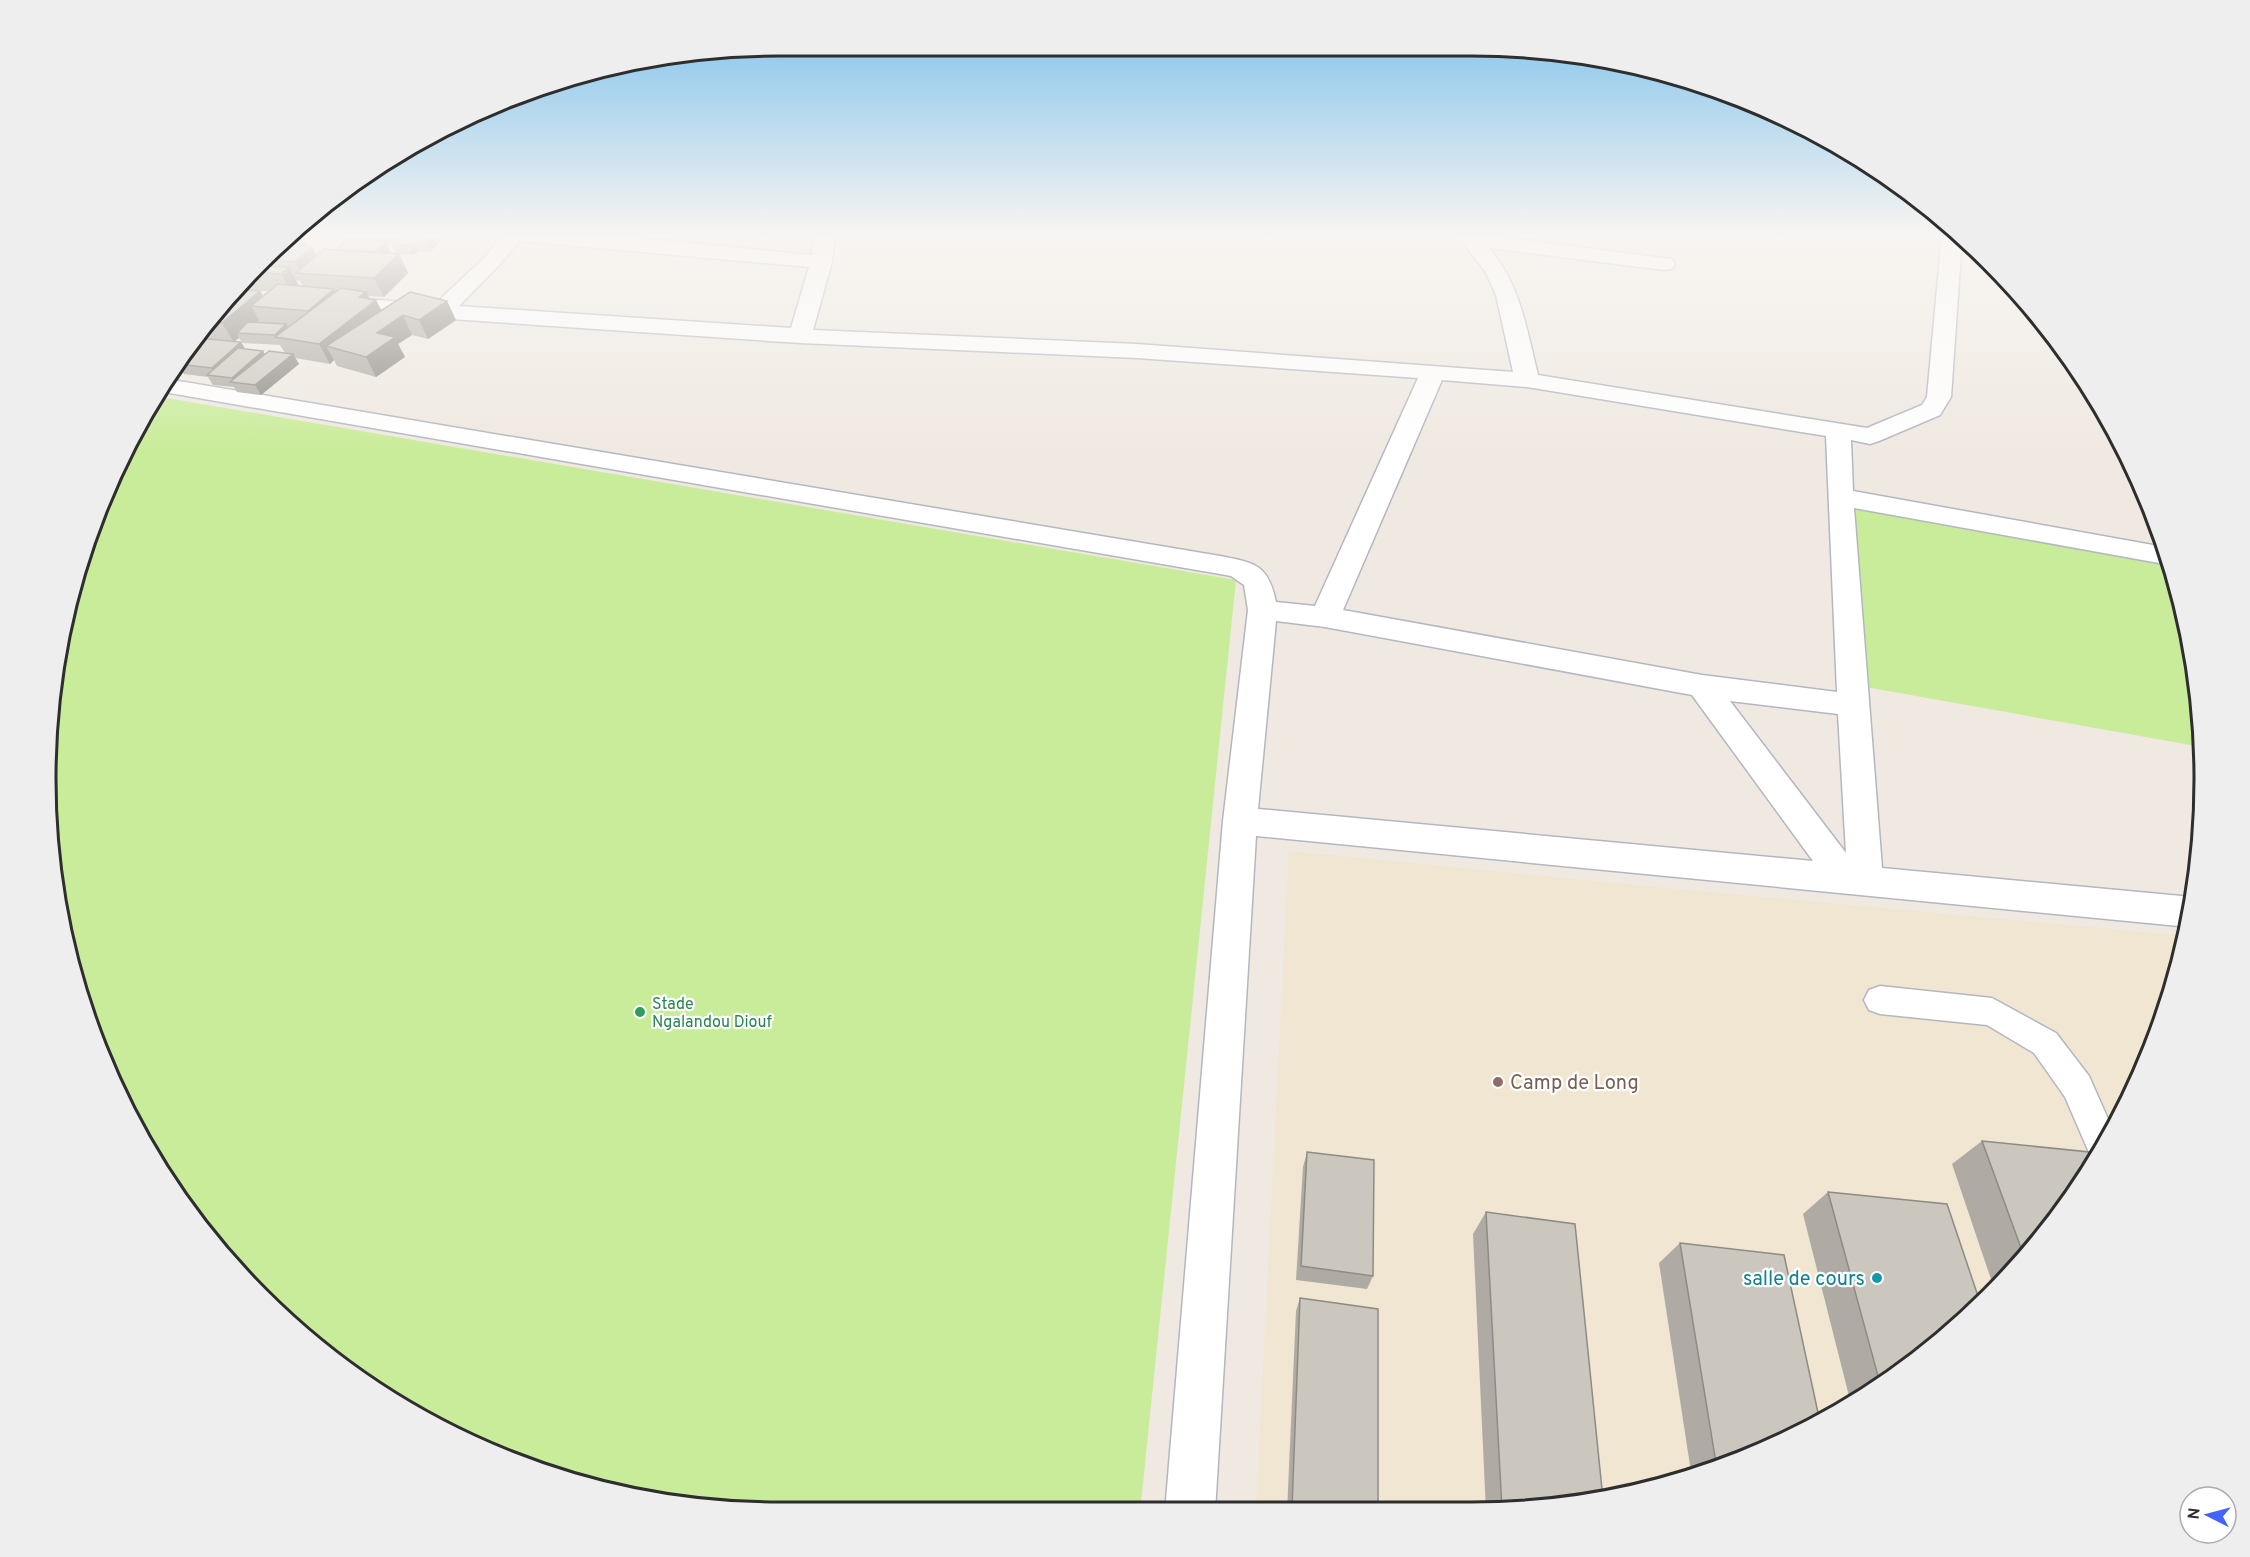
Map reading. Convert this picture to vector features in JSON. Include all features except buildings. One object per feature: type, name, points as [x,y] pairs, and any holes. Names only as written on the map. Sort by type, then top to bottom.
[{"type":"street","points":[[379,307],[800,336],[1137,351],[1527,380],[1870,436],[1931,410],[1939,397],[1946,307]]},
{"type":"street","points":[[441,311],[445,307]]},
{"type":"street","points":[[800,336],[808,307]]},
{"type":"street","points":[[1510,307],[1527,380]]},
{"type":"street","points":[[1325,617],[1433,372]]},
{"type":"street","points":[[171,387],[1240,569],[1257,581],[1263,610],[1240,821],[1191,1502]]},
{"type":"street","points":[[1838,430],[1840,497],[1854,705],[1855,879]]},
{"type":"street","points":[[1840,497],[2159,556]]},
{"type":"street","points":[[1263,610],[1325,617],[1702,686],[1854,705]]},
{"type":"street","points":[[1702,686],[1855,879]]},
{"type":"street","points":[[1240,821],[2182,911]]},
{"type":"lane","points":[[1880,1000],[1992,1012],[2045,1043],[2077,1087],[2099,1138]]},
{"type":"shaded area","name":"Camp de Long","points":[[1289,851],[2177,935],[2156,1011],[2120,1098],[2098,1140],[2045,1219],[1983,1290],[1948,1322],[1912,1352],[1833,1405],[1791,1427],[1704,1463],[1613,1488],[1519,1500],[1472,1502],[1256,1502]]},
{"type":"green space","name":"Stade Ngalandou Diouf","points":[[164,398],[1236,580],[1141,1502],[731,1500],[637,1488],[546,1463],[502,1446],[417,1405],[377,1380],[338,1352],[267,1290],[205,1219],[177,1180],[130,1098],[94,1011],[69,920],[57,826],[57,731],[69,637],[94,546],[130,459]]},
{"type":"green space","points":[[1845,499],[2158,553],[2181,637],[2193,745],[1860,686]]},
{"type":"place","name":"Stade Ngalandou Diouf","points":[[640,1012]]},
{"type":"place","name":"Camp de Long","points":[[1498,1082]]},
{"type":"place","name":"salle de cours","points":[[1877,1278]]}]
